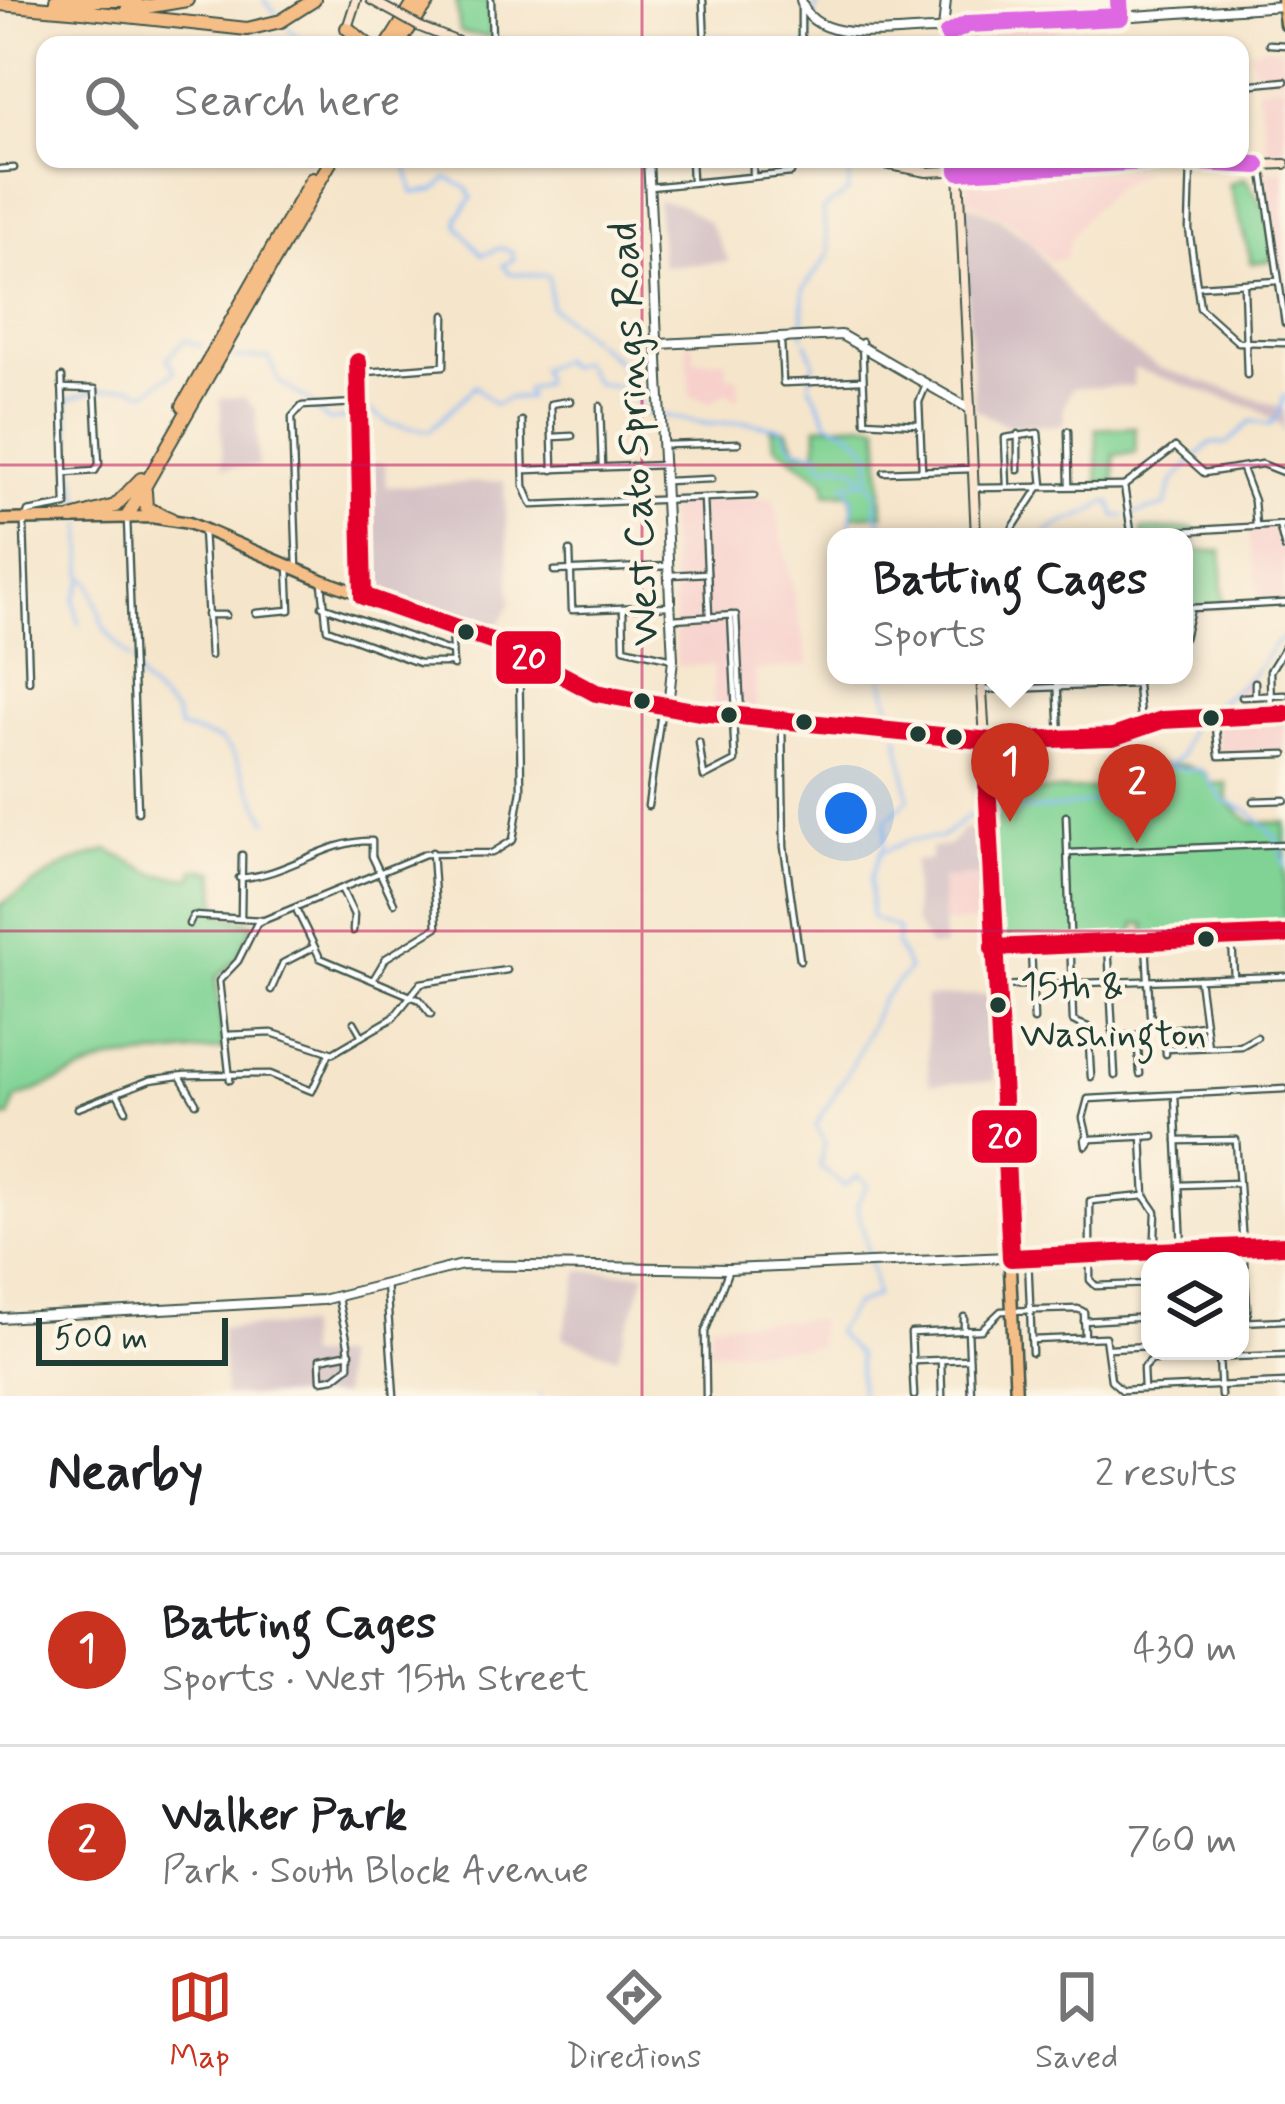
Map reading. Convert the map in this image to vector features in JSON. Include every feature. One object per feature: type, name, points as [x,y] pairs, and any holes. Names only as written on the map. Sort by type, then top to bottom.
[{"type":"highway","points":[[56,0],[247,29],[281,21],[314,0]]},
{"type":"highway","points":[[91,7],[103,0]]},
{"type":"highway","points":[[91,7],[136,0]]},
{"type":"highway","points":[[0,4],[91,7],[187,0]]},
{"type":"highway","points":[[401,36],[416,0]]},
{"type":"highway","points":[[403,36],[430,0]]},
{"type":"highway","points":[[347,28],[357,36]]},
{"type":"highway","points":[[245,299],[128,517],[124,511],[141,479],[245,299],[322,168]]},
{"type":"highway","points":[[158,465],[142,502],[149,511],[171,518]]},
{"type":"highway","points":[[72,518],[118,504],[141,479]]},
{"type":"main road","points":[[347,28],[356,0]]},
{"type":"main road","points":[[371,0],[441,36]]},
{"type":"main road","points":[[1283,4],[1285,24]]},
{"type":"main road","points":[[1249,165],[1285,164]]},
{"type":"main road","points":[[899,168],[917,172],[1094,168]]},
{"type":"main road","points":[[959,171],[976,528]]},
{"type":"main road","points":[[0,520],[171,518],[203,527],[363,596],[519,652],[587,689],[665,706],[985,741],[1113,737],[1141,727],[1278,714]]},
{"type":"main road","points":[[982,684],[1016,1396]]},
{"type":"street","points":[[491,0],[492,36]]},
{"type":"street","points":[[703,0],[705,36]]},
{"type":"street","points":[[946,0],[949,36]]},
{"type":"street","points":[[801,2],[805,18],[801,36]]},
{"type":"street","points":[[805,18],[832,31],[948,29],[1283,4]]},
{"type":"street","points":[[347,28],[347,36]]},
{"type":"street","points":[[1269,44],[1285,46]]},
{"type":"street","points":[[1249,85],[1285,81]]},
{"type":"street","points":[[1260,165],[1285,323]]},
{"type":"street","name":"West Cato Springs Road","points":[[649,168],[673,659],[665,706]]},
{"type":"street","points":[[691,168],[692,180]]},
{"type":"street","points":[[753,168],[753,174]]},
{"type":"street","points":[[1191,168],[1189,229],[1202,311],[1234,340],[1285,343]]},
{"type":"street","points":[[0,169],[14,169]]},
{"type":"street","points":[[650,187],[791,173]]},
{"type":"street","points":[[1198,286],[1244,287],[1278,281]]},
{"type":"street","points":[[1244,287],[1246,375]]},
{"type":"street","points":[[363,596],[356,403],[362,374],[444,366],[445,315]]},
{"type":"street","points":[[659,344],[833,334],[862,342],[970,409]]},
{"type":"street","points":[[781,340],[784,382],[862,380]]},
{"type":"street","points":[[862,342],[867,423],[918,424]]},
{"type":"street","points":[[29,681],[25,520],[28,512],[63,509],[62,377]]},
{"type":"street","points":[[922,470],[918,424],[927,383]]},
{"type":"street","points":[[62,388],[95,387],[97,470],[66,472]]},
{"type":"street","points":[[553,470],[551,404],[570,401]]},
{"type":"street","points":[[256,614],[290,610],[291,419],[300,406],[356,403]]},
{"type":"street","points":[[600,406],[602,467]]},
{"type":"street","points":[[522,421],[524,471],[532,505],[754,496]]},
{"type":"street","points":[[1068,431],[1070,485]]},
{"type":"street","points":[[1018,434],[1018,470]]},
{"type":"street","points":[[552,437],[572,436]]},
{"type":"street","points":[[1007,487],[1005,438],[1042,436],[1042,486],[1013,528]]},
{"type":"street","points":[[663,445],[738,443]]},
{"type":"street","points":[[974,488],[1124,486],[1175,446],[1210,474],[1259,461],[1285,471]]},
{"type":"street","points":[[524,471],[665,465]]},
{"type":"street","points":[[884,472],[973,469]]},
{"type":"street","points":[[1242,469],[1256,526]]},
{"type":"street","points":[[666,481],[712,479]]},
{"type":"street","points":[[1124,486],[1131,528]]},
{"type":"street","points":[[704,498],[709,617]]},
{"type":"street","points":[[128,517],[138,812]]},
{"type":"street","points":[[1193,529],[1282,525],[1285,548]]},
{"type":"street","points":[[203,527],[210,656]]},
{"type":"street","points":[[569,551],[572,610],[671,606]]},
{"type":"street","points":[[554,571],[707,573]]},
{"type":"street","points":[[322,580],[327,629],[419,663],[453,664],[451,626]]},
{"type":"street","points":[[1193,609],[1285,603]]},
{"type":"street","points":[[322,606],[452,652]]},
{"type":"street","points":[[623,608],[624,648],[673,659]]},
{"type":"street","points":[[208,615],[226,615]]},
{"type":"street","points":[[671,619],[734,615],[737,716],[733,764],[704,777],[699,742]]},
{"type":"street","points":[[1278,714],[1270,695],[1270,670],[1285,647]]},
{"type":"street","points":[[189,924],[193,916],[261,920],[297,911],[431,852],[493,853],[513,840],[521,790],[515,670],[519,652]]},
{"type":"street","points":[[1255,682],[1255,696]]},
{"type":"street","points":[[1058,684],[1060,739]]},
{"type":"street","points":[[982,690],[1136,684],[1141,727]]},
{"type":"street","points":[[1242,697],[1285,695]]},
{"type":"street","points":[[648,806],[665,706]]},
{"type":"street","points":[[1215,717],[1215,750],[1222,756],[1285,754]]},
{"type":"street","points":[[782,721],[784,848],[800,960]]},
{"type":"street","points":[[1254,801],[1285,800]]},
{"type":"street","points":[[1066,816],[1073,1021],[1088,1027],[1091,1077]]},
{"type":"street","points":[[239,878],[272,875],[344,842],[372,841],[379,872],[394,903]]},
{"type":"street","points":[[1068,854],[1285,844]]},
{"type":"street","points":[[373,980],[386,958],[436,927],[431,852]]},
{"type":"street","points":[[241,918],[242,855]]},
{"type":"street","points":[[342,890],[354,915],[353,931]]},
{"type":"street","points":[[297,911],[323,960],[410,996],[431,1014]]},
{"type":"street","points":[[230,1078],[219,978],[238,961],[247,936],[261,920]]},
{"type":"street","points":[[993,948],[1285,935]]},
{"type":"street","points":[[1232,938],[1234,978]]},
{"type":"street","points":[[1146,942],[1150,1017],[1165,1030],[1166,1052],[1240,1046],[1257,1037]]},
{"type":"street","points":[[1108,943],[1115,1076]]},
{"type":"street","points":[[1030,946],[1034,1020]]},
{"type":"street","points":[[271,990],[283,963],[314,947]]},
{"type":"street","points":[[78,1108],[150,1080],[180,1076],[270,1075],[312,1090],[329,1054],[400,1012],[427,981],[500,971]]},
{"type":"street","points":[[996,986],[1285,976]]},
{"type":"street","points":[[1199,979],[1208,1047]]},
{"type":"street","points":[[354,1022],[362,1036]]},
{"type":"street","points":[[1165,1030],[1202,1024]]},
{"type":"street","points":[[226,1035],[272,1033],[329,1054]]},
{"type":"street","points":[[1113,1036],[1137,1035],[1140,1074]]},
{"type":"street","points":[[180,1076],[196,1103]]},
{"type":"street","points":[[1154,1136],[1088,1140],[1086,1099],[1285,1089]]},
{"type":"street","points":[[118,1095],[126,1110]]},
{"type":"street","points":[[1175,1095],[1182,1250]]},
{"type":"street","points":[[1142,1137],[1144,1196],[1156,1212],[1154,1252]]},
{"type":"street","points":[[1177,1141],[1236,1140],[1244,1252]]},
{"type":"street","points":[[1179,1185],[1238,1183]]},
{"type":"street","points":[[1141,1284],[1094,1286],[1088,1208],[1094,1198],[1144,1196]]},
{"type":"street","points":[[1173,1252],[1285,1245]]},
{"type":"street","points":[[0,1318],[338,1297],[462,1265],[728,1269],[1089,1253],[1141,1255]]},
{"type":"street","points":[[1028,1257],[1032,1354]]},
{"type":"street","points":[[706,1396],[704,1334],[728,1269]]},
{"type":"street","points":[[386,1283],[394,1396]]},
{"type":"street","points":[[338,1297],[350,1353],[346,1372],[321,1379],[320,1359],[350,1353]]},
{"type":"street","points":[[914,1396],[911,1333],[981,1330],[997,1314],[1013,1311],[1081,1309],[1085,1337]]},
{"type":"street","points":[[964,1317],[970,1396]]},
{"type":"street","points":[[1084,1321],[1141,1318]]},
{"type":"street","points":[[1249,1322],[1285,1320]]},
{"type":"street","points":[[1032,1340],[1105,1337],[1113,1385],[1144,1389],[1285,1383]]},
{"type":"street","points":[[1109,1348],[1141,1346]]},
{"type":"street","points":[[1249,1355],[1285,1354]]},
{"type":"street","points":[[912,1361],[969,1359]]},
{"type":"street","points":[[941,1360],[942,1396]]},
{"type":"street","points":[[1144,1389],[1143,1369],[1149,1360]]},
{"type":"street","points":[[1220,1360],[1221,1396]]},
{"type":"shaded area","points":[[1056,23],[1057,36],[954,36],[959,30]]},
{"type":"shaded area","points":[[1282,49],[1285,77],[1256,81],[1250,50]]},
{"type":"shaded area","points":[[1285,83],[1285,158],[1269,158],[1257,87]]},
{"type":"shaded area","points":[[1147,170],[1115,188],[1090,212],[1072,236],[1065,259],[1049,260],[1016,225],[966,198],[971,177]]},
{"type":"shaded area","points":[[1285,170],[1285,310],[1267,173]]},
{"type":"shaded area","points":[[657,200],[682,205],[709,223],[730,262],[662,266]]},
{"type":"shaded area","points":[[961,201],[997,217],[1030,242],[1092,325],[1158,367],[1277,406],[1285,412],[1285,435],[1280,424],[1256,409],[1134,368],[1133,386],[1072,388],[1064,405],[1064,425],[1008,426],[975,409]]},
{"type":"shaded area","points":[[687,343],[693,343],[694,361],[726,360],[727,377],[738,377],[739,400],[726,392],[711,402],[690,396]]},
{"type":"shaded area","points":[[244,397],[256,410],[258,466],[223,468],[220,398]]},
{"type":"shaded area","points":[[385,463],[387,487],[504,481],[511,603],[493,634],[367,589],[362,464]]},
{"type":"shaded area","points":[[774,498],[809,665],[755,671],[757,718],[713,713],[713,665],[677,666],[668,501]]},
{"type":"shaded area","points":[[1285,526],[1285,600],[1260,601],[1248,528]]},
{"type":"shaded area","points":[[1251,673],[1253,715],[1285,714],[1285,754],[1219,756],[1215,717],[1234,716],[1238,685]]},
{"type":"shaded area","points":[[988,826],[990,875],[941,878],[944,947],[930,947],[914,921],[914,861],[931,860],[931,848],[949,846],[963,829]]},
{"type":"shaded area","points":[[990,875],[992,922],[941,924],[941,877]]},
{"type":"shaded area","points":[[990,994],[994,1081],[929,1084],[925,997]]},
{"type":"shaded area","points":[[580,1271],[646,1273],[617,1357],[562,1337]]},
{"type":"shaded area","points":[[819,1321],[819,1347],[707,1351],[711,1323]]},
{"type":"shaded area","points":[[305,1326],[306,1356],[341,1356],[342,1396],[225,1396],[220,1328]]},
{"type":"green space","points":[[456,0],[490,0],[490,36],[460,32]]},
{"type":"green space","points":[[1245,178],[1267,212],[1274,260],[1252,263],[1229,184]]},
{"type":"green space","points":[[879,425],[883,514],[853,516],[851,493],[826,494],[825,481],[775,445],[771,428],[787,430],[798,451],[817,452],[817,426]]},
{"type":"green space","points":[[1135,427],[1136,453],[1114,455],[1115,483],[1098,484],[1096,429]]},
{"type":"green space","points":[[1193,529],[1195,551],[1222,551],[1223,606],[1193,611]]},
{"type":"green space","points":[[1183,765],[1205,773],[1211,784],[1227,783],[1228,803],[1252,823],[1285,822],[1285,935],[1146,942],[1145,924],[1135,924],[1135,942],[993,948],[986,793],[1144,787],[1144,766]]},
{"type":"green space","points":[[108,850],[155,874],[193,878],[195,869],[215,871],[218,914],[254,923],[238,957],[216,978],[224,1049],[109,1060],[15,1099],[10,1117],[0,1117],[0,905],[66,864]]},
{"type":"waterway","points":[[264,0],[276,13]]},
{"type":"waterway","points":[[814,16],[818,0]]},
{"type":"waterway","points":[[810,36],[811,27]]},
{"type":"waterway","points":[[289,28],[297,36]]},
{"type":"waterway","points":[[407,168],[413,193],[436,190],[447,178],[467,188],[472,198],[458,217],[458,226],[482,255],[501,248],[512,252],[514,259],[503,265],[510,273],[549,276],[551,307],[618,361],[642,412],[708,424],[746,422],[781,428],[795,449],[817,452],[825,468],[838,463],[856,469],[865,481],[845,484],[853,499],[851,528]]},
{"type":"waterway","points":[[803,336],[803,290],[830,253],[822,210],[848,192],[851,168]]},
{"type":"waterway","points":[[97,391],[130,386],[146,393],[175,371],[167,358],[185,340],[201,346]]},
{"type":"waterway","points":[[806,342],[814,361],[810,380]]},
{"type":"waterway","points":[[234,358],[269,358],[279,382],[312,403]]},
{"type":"waterway","points":[[360,415],[372,412],[390,424],[429,431],[475,386],[495,405],[508,398],[528,398],[526,390],[545,382],[540,369],[560,360],[568,367],[581,362],[595,383],[627,388]]},
{"type":"waterway","points":[[810,385],[828,422],[850,431],[870,450],[870,484],[878,493],[881,528]]},
{"type":"waterway","points":[[74,470],[67,400],[94,391]]},
{"type":"waterway","points":[[1279,413],[1285,395]]},
{"type":"waterway","points":[[314,408],[329,421],[354,417]]},
{"type":"waterway","points":[[1129,515],[1165,506],[1173,481],[1210,443],[1227,444],[1251,421],[1270,425],[1277,416]]},
{"type":"waterway","points":[[75,474],[82,509]]},
{"type":"waterway","points":[[1054,528],[1104,502],[1111,502],[1115,516],[1124,516]]},
{"type":"waterway","points":[[83,523],[83,575],[90,582],[104,628],[129,659]]},
{"type":"waterway","points":[[79,624],[74,601],[84,577]]},
{"type":"waterway","points":[[1212,707],[1255,672],[1285,637]]},
{"type":"waterway","points":[[134,661],[141,681],[175,713],[179,728],[220,740],[232,752],[268,822]]},
{"type":"waterway","points":[[884,684],[895,726]]},
{"type":"waterway","points":[[1168,766],[1180,757],[1191,724]]},
{"type":"waterway","points":[[861,1396],[858,1355],[835,1332],[854,1305],[876,1296],[857,1204],[868,1184],[858,1176],[844,1186],[820,1166],[825,1144],[816,1125],[855,1060],[882,999],[909,970],[896,944],[899,929],[871,917],[871,877],[885,842],[886,821],[909,798],[898,735]]},
{"type":"waterway","points":[[994,812],[1093,801],[1126,782],[1138,766],[1201,770],[1224,801],[1248,810],[1279,841]]},
{"type":"waterway","points":[[879,854],[909,840],[941,838],[969,816],[983,814]]},
{"type":"waterway","points":[[1280,846],[1285,866]]},
{"type":"transit line","points":[[948,34],[968,24],[1120,17],[1119,0]]},
{"type":"transit line","points":[[1249,165],[1257,165]]},
{"type":"transit line","points":[[959,168],[1015,168]]},
{"type":"transit line","name":"20","points":[[358,362],[363,596],[511,648],[596,693],[699,712],[991,741],[1113,737],[1162,720],[1285,714]]},
{"type":"transit line","name":"20","points":[[985,741],[1011,1258],[1285,1245]]},
{"type":"transit line","name":"20","points":[[993,948],[1285,935]]},
{"type":"place","name":"Batting Cages","points":[[1010,822]]},
{"type":"place","name":"Walker Park","points":[[1137,843]]},
{"type":"place","name":"15th & Washington","points":[[998,1005]]}]
